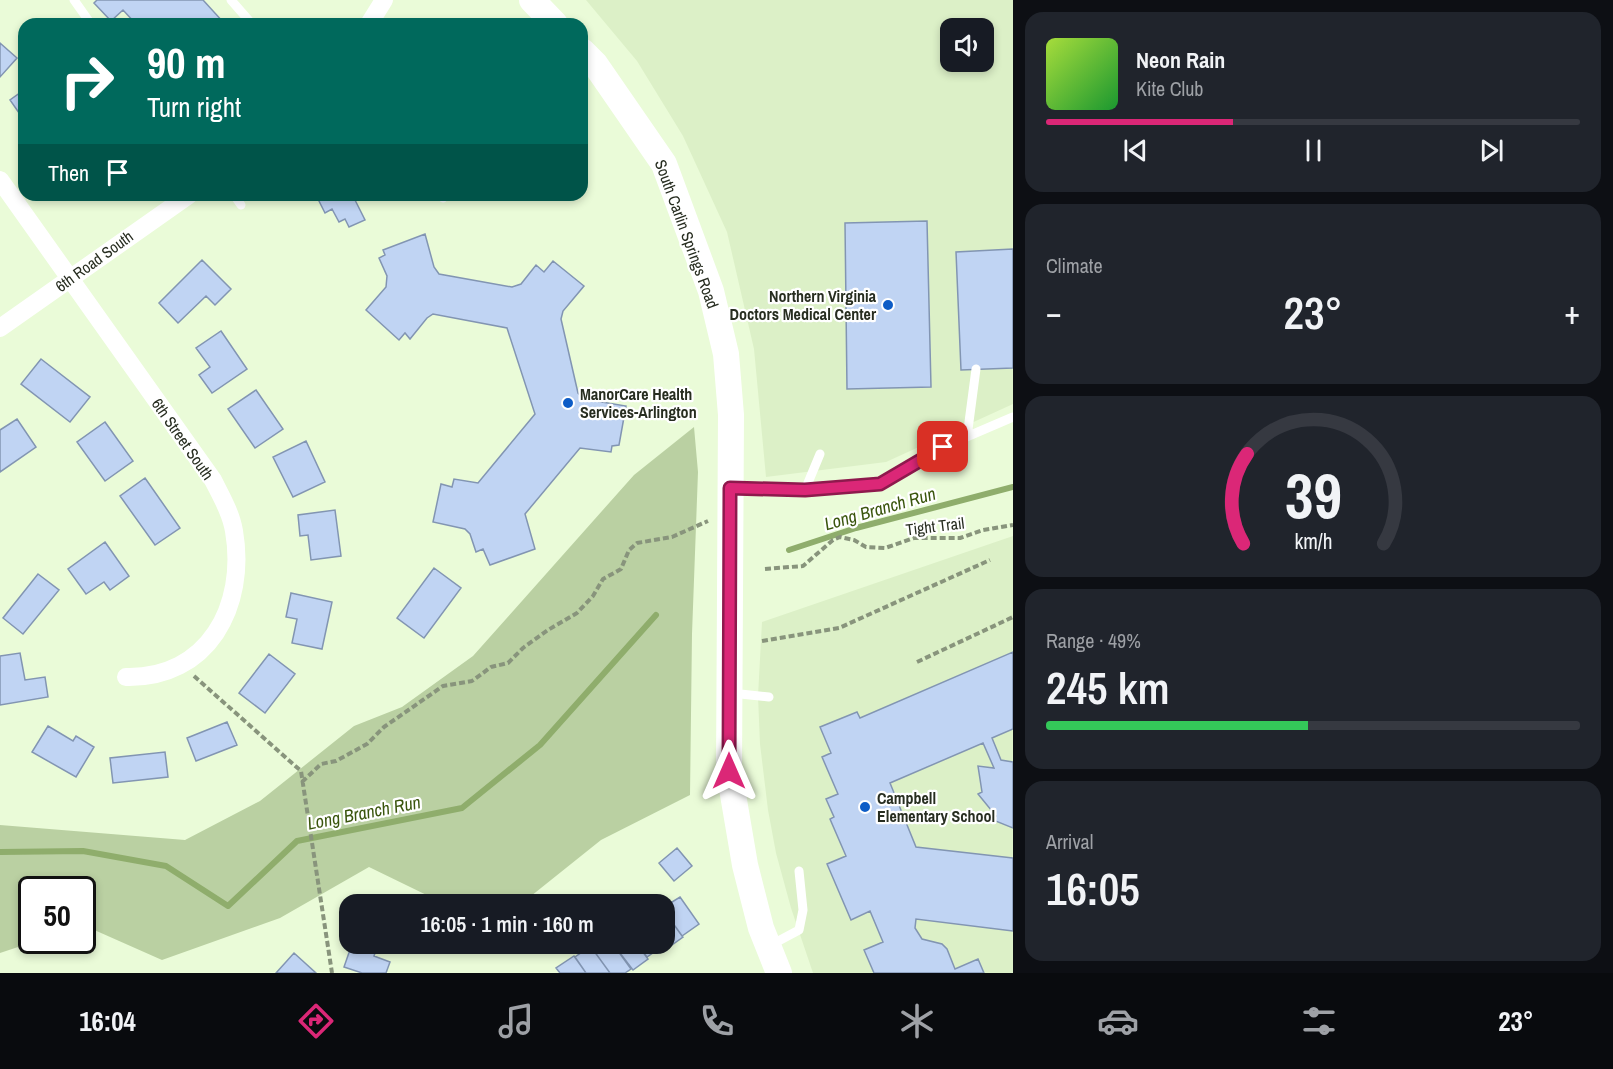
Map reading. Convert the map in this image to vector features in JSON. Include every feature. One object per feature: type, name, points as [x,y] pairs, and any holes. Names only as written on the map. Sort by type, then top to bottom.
[{"type":"main road","points":[[531,0],[549,18]]},
{"type":"main road","name":"South Carlin Springs Road","points":[[588,57],[596,64],[664,164],[711,291],[727,364],[732,415],[729,771],[745,865],[761,928],[779,973]]},
{"type":"street","points":[[373,18],[384,0]]},
{"type":"street","name":"6th Street South","points":[[0,180],[213,480],[226,506],[234,530],[236,559],[234,580],[226,614],[216,634],[201,652],[182,665],[163,673],[141,678],[126,677]]},
{"type":"street","name":"6th Road South","points":[[0,328],[180,201]]},
{"type":"lane","points":[[74,0],[87,18]]},
{"type":"lane","points":[[231,0],[247,18]]},
{"type":"lane","points":[[238,201],[241,205]]},
{"type":"lane","points":[[967,437],[976,369]]},
{"type":"lane","points":[[730,500],[805,490],[880,484],[936,452],[1013,417]]},
{"type":"lane","points":[[926,432],[936,452]]},
{"type":"lane","points":[[805,490],[820,454]]},
{"type":"lane","points":[[728,693],[769,697]]},
{"type":"lane","points":[[767,946],[799,930],[803,910],[799,871]]},
{"type":"path","points":[[303,782],[321,764],[336,761],[367,744],[384,727],[443,686],[472,681],[491,667],[508,663],[531,642],[577,613],[593,596],[603,579],[621,569],[629,550],[637,543],[672,537],[730,500]]},
{"type":"path","name":"Tight Trail","points":[[765,569],[803,566],[833,540],[840,537],[854,540],[866,547],[885,548],[914,538],[960,538],[983,530],[1013,525]]},
{"type":"path","points":[[762,641],[839,628],[990,560]]},
{"type":"path","points":[[917,662],[1013,618]]},
{"type":"path","points":[[182,665],[253,731],[301,771],[332,973]]},
{"type":"shaded area","points":[[586,0],[1013,0],[1013,404],[886,462],[766,477],[754,349],[727,232],[683,136],[637,61]]},
{"type":"shaded area","points":[[694,427],[698,472],[692,634],[690,795],[601,840],[534,894],[424,894],[369,867],[280,918],[162,960],[96,931],[96,876],[18,876],[18,947],[0,953],[0,825],[185,840],[260,801],[354,726],[402,707],[473,656],[634,475]]},
{"type":"shaded area","points":[[1013,536],[1013,973],[813,973],[791,908],[776,853],[768,810],[760,744],[758,696],[762,622]]},
{"type":"building","points":[[97,0],[203,0],[219,18],[130,18],[123,10],[114,18],[108,18],[94,3]]},
{"type":"building","points":[[0,43],[17,58],[0,77]]},
{"type":"building","points":[[18,94],[18,111],[10,100]]},
{"type":"building","points":[[319,201],[356,201],[365,220],[349,227],[345,219],[339,222],[332,209],[325,213]]},
{"type":"building","name":"Northern Virginia Doctors Medical Center","points":[[927,221],[931,387],[847,389],[845,223]]},
{"type":"building","name":"ManorCare Health Services-Arlington","points":[[425,234],[434,267],[439,274],[512,287],[521,284],[536,265],[544,272],[553,261],[584,286],[563,311],[561,319],[578,393],[584,399],[626,406],[619,445],[612,446],[611,452],[580,448],[525,514],[535,549],[490,565],[483,549],[476,552],[470,534],[465,529],[433,522],[441,484],[452,487],[454,479],[478,483],[535,414],[507,328],[433,314],[410,339],[405,333],[399,340],[366,310],[386,287],[387,276],[379,258],[385,255],[383,250]]},
{"type":"building","points":[[1013,249],[1013,368],[961,370],[956,252]]},
{"type":"building","points":[[202,260],[231,289],[215,305],[206,296],[178,323],[159,303]]},
{"type":"building","points":[[221,331],[247,369],[212,393],[199,375],[210,367],[196,348]]},
{"type":"building","points":[[41,359],[90,397],[70,422],[21,384]]},
{"type":"building","points":[[256,390],[283,429],[255,448],[228,409]]},
{"type":"building","points":[[17,419],[36,447],[0,472],[0,430]]},
{"type":"building","points":[[105,422],[133,461],[105,481],[77,442]]},
{"type":"building","points":[[306,441],[325,482],[293,497],[273,457]]},
{"type":"building","points":[[145,478],[180,528],[155,545],[120,496]]},
{"type":"building","points":[[335,510],[341,556],[311,560],[308,535],[300,536],[298,515]]},
{"type":"building","points":[[105,542],[129,576],[110,590],[104,582],[86,594],[68,569]]},
{"type":"building","points":[[434,568],[461,588],[424,638],[397,618]]},
{"type":"building","points":[[38,574],[59,590],[23,634],[3,618]]},
{"type":"building","points":[[291,593],[332,602],[322,649],[292,643],[297,619],[286,617]]},
{"type":"building","name":"Campbell Elementary School","points":[[1013,652],[1013,729],[992,738],[1001,760],[1013,762],[1013,828],[993,820],[996,816],[978,794],[982,792],[978,766],[994,768],[983,743],[890,783],[916,847],[1013,858],[1013,931],[916,919],[915,928],[922,939],[942,944],[947,949],[955,969],[978,959],[984,973],[874,973],[864,950],[883,942],[870,911],[851,920],[827,864],[846,856],[830,819],[834,817],[826,799],[838,794],[822,757],[831,753],[820,727],[857,712],[860,718]]},
{"type":"building","points":[[20,653],[25,680],[45,677],[48,697],[0,705],[0,656]]},
{"type":"building","points":[[269,654],[295,674],[265,713],[239,693]]},
{"type":"building","points":[[227,722],[237,745],[196,761],[187,738]]},
{"type":"building","points":[[48,726],[73,741],[76,736],[94,747],[76,777],[32,752]]},
{"type":"building","points":[[165,752],[168,777],[113,783],[110,758]]},
{"type":"building","points":[[677,848],[692,866],[674,881],[659,863]]},
{"type":"building","points":[[680,897],[699,924],[682,936],[675,926],[675,900]]},
{"type":"building","points":[[675,926],[683,937],[675,943]]},
{"type":"building","points":[[294,953],[316,973],[276,973]]},
{"type":"building","points":[[349,954],[375,954],[374,956],[390,962],[386,973],[362,973],[344,967]]},
{"type":"building","points":[[579,954],[597,954],[610,973],[586,973],[575,957]]},
{"type":"building","points":[[596,954],[620,954],[631,969],[625,973],[610,973]]},
{"type":"building","points":[[621,954],[644,954],[648,959],[633,970]]},
{"type":"building","points":[[574,956],[586,973],[560,973],[556,968]]},
{"type":"waterway","name":"Long Branch Run","points":[[789,550],[856,528],[1013,487]]},
{"type":"waterway","name":"Long Branch Run","points":[[0,852],[83,851],[166,866],[228,906],[297,841],[462,808],[540,745],[656,615]]},
{"type":"place","name":"Northern Virginia Doctors Medical Center","points":[[888,305]]},
{"type":"place","name":"ManorCare Health Services-Arlington","points":[[568,403]]},
{"type":"place","name":"Campbell Elementary School","points":[[865,807]]},
{"type":"route","points":[[729,771],[730,488],[805,490],[880,484],[943,447]]}]
